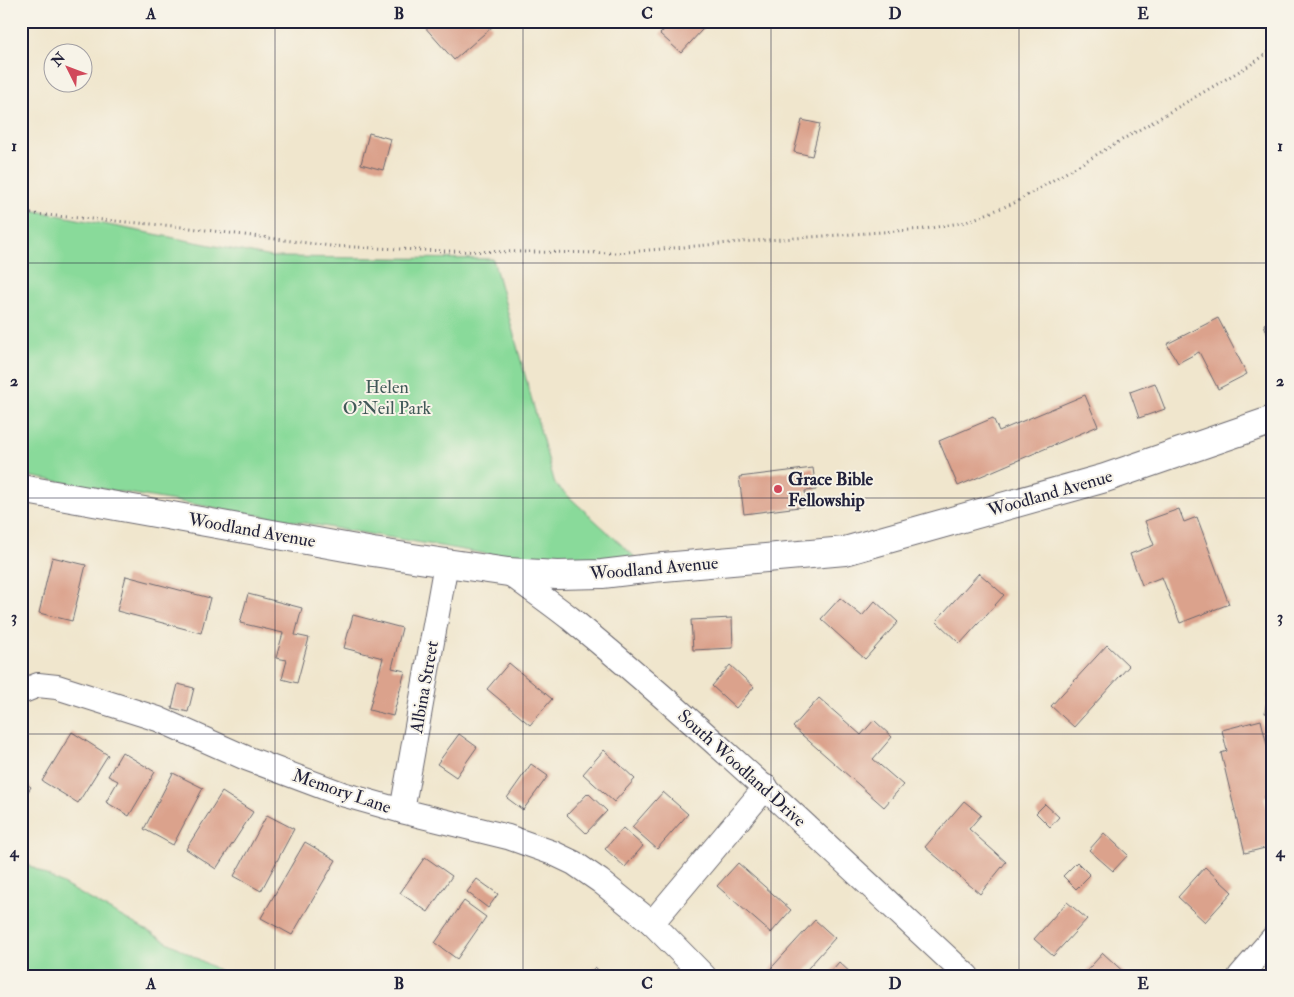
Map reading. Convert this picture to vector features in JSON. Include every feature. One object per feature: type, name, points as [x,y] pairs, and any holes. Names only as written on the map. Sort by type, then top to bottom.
[{"type":"street","name":"Woodland Avenue","points":[[21,489],[373,552],[446,563],[508,572],[557,575],[602,574],[845,551],[1105,478],[1273,420]]},
{"type":"street","name":"Albina Street","points":[[402,812],[446,563]]},
{"type":"street","name":"South Woodland Drive","points":[[508,572],[570,618],[766,787],[967,976]]},
{"type":"street","name":"Memory Lane","points":[[21,692],[38,685],[57,687],[158,719],[246,758],[342,794],[402,812],[508,836],[553,853],[574,863],[600,880],[652,923],[704,976]]},
{"type":"street","points":[[652,923],[766,787]]},
{"type":"street","points":[[1240,976],[1273,938]]},
{"type":"path","points":[[21,213],[174,226],[330,246],[470,251],[616,253],[925,229],[966,222],[1014,203],[1255,62],[1273,49]]},
{"type":"green space","name":"Helen O'Neil Park","points":[[21,208],[272,257],[493,259],[555,484],[635,557],[564,561],[487,554],[21,475]]},
{"type":"green space","points":[[21,861],[229,976],[21,976]]},
{"type":"building","points":[[427,21],[487,21],[492,27],[454,60],[423,25]]},
{"type":"building","points":[[672,21],[710,21],[681,53],[660,34]]},
{"type":"building","points":[[802,120],[820,124],[812,156],[794,152]]},
{"type":"building","points":[[369,133],[391,139],[383,170],[361,164]]},
{"type":"building","points":[[1218,318],[1247,374],[1218,389],[1199,352],[1178,363],[1167,344]]},
{"type":"building","points":[[1273,321],[1273,349],[1272,349],[1264,324]]},
{"type":"building","points":[[1155,383],[1165,409],[1139,418],[1130,392]]},
{"type":"building","points":[[1085,395],[1098,426],[958,486],[939,441],[993,418],[999,431]]},
{"type":"building","points":[[813,468],[816,490],[805,491],[807,506],[744,514],[739,477]]},
{"type":"building","points":[[1179,509],[1184,522],[1197,517],[1229,604],[1180,623],[1162,577],[1142,585],[1130,554],[1154,545],[1145,521]]},
{"type":"building","points":[[52,557],[86,565],[72,621],[39,613]]},
{"type":"building","points":[[979,573],[1004,595],[960,644],[936,621]]},
{"type":"building","points":[[126,576],[210,598],[201,633],[117,611]]},
{"type":"building","points":[[248,594],[302,608],[295,635],[309,638],[297,683],[282,679],[287,660],[276,658],[283,633],[240,623]]},
{"type":"building","points":[[840,598],[862,616],[875,601],[898,622],[865,659],[821,619]]},
{"type":"building","points":[[353,615],[402,628],[392,668],[405,671],[393,716],[369,710],[383,658],[344,648]]},
{"type":"building","points":[[732,618],[733,648],[693,650],[691,620]]},
{"type":"building","points":[[1107,645],[1129,666],[1074,727],[1051,706]]},
{"type":"building","points":[[509,663],[552,699],[530,725],[487,689]]},
{"type":"building","points":[[730,665],[754,687],[736,708],[712,686]]},
{"type":"building","points":[[1273,668],[1273,714],[1265,713]]},
{"type":"building","points":[[178,684],[194,688],[188,712],[172,708]]},
{"type":"building","points":[[819,698],[861,735],[874,720],[892,737],[873,759],[903,785],[884,807],[793,727]]},
{"type":"building","points":[[1261,720],[1273,770],[1273,795],[1264,797],[1273,832],[1273,846],[1245,853],[1221,753],[1227,751],[1222,730]]},
{"type":"building","points":[[72,732],[108,755],[78,803],[42,781]]},
{"type":"building","points":[[459,734],[477,747],[456,777],[437,764]]},
{"type":"building","points":[[604,750],[635,779],[614,802],[583,774]]},
{"type":"building","points":[[122,752],[155,772],[129,816],[106,802],[118,781],[108,776]]},
{"type":"building","points":[[531,764],[548,776],[523,810],[507,798]]},
{"type":"building","points":[[173,773],[203,788],[173,845],[144,829]]},
{"type":"building","points":[[21,780],[31,787],[21,802]]},
{"type":"building","points":[[222,792],[253,812],[216,869],[186,849]]},
{"type":"building","points":[[663,792],[688,814],[657,849],[632,827]]},
{"type":"building","points":[[588,793],[607,811],[586,833],[567,815]]},
{"type":"building","points":[[964,801],[981,815],[969,829],[1006,862],[980,894],[925,847]]},
{"type":"building","points":[[1045,804],[1059,817],[1050,827],[1036,813]]},
{"type":"building","points":[[267,815],[294,829],[261,891],[234,876]]},
{"type":"building","points":[[623,828],[643,846],[625,867],[605,849]]},
{"type":"building","points":[[1104,833],[1128,855],[1113,871],[1089,850]]},
{"type":"building","points":[[305,842],[336,860],[292,935],[261,918]]},
{"type":"building","points":[[425,857],[452,876],[428,912],[400,893]]},
{"type":"building","points":[[1077,862],[1090,875],[1076,889],[1063,876]]},
{"type":"building","points":[[738,863],[791,910],[771,933],[717,886]]},
{"type":"building","points":[[1205,867],[1232,892],[1205,922],[1178,897]]},
{"type":"building","points":[[477,879],[498,894],[488,908],[467,892]]},
{"type":"building","points":[[464,901],[486,917],[457,959],[435,943]]},
{"type":"building","points":[[1067,902],[1087,919],[1053,956],[1034,939]]},
{"type":"building","points":[[815,920],[835,938],[801,976],[764,976]]},
{"type":"building","points":[[1103,953],[1128,976],[1082,976]]},
{"type":"building","points":[[839,962],[854,976],[827,976]]},
{"type":"building","points":[[595,967],[605,976],[588,976]]},
{"type":"place","name":"Grace Bible Fellowship","points":[[778,489]]}]
